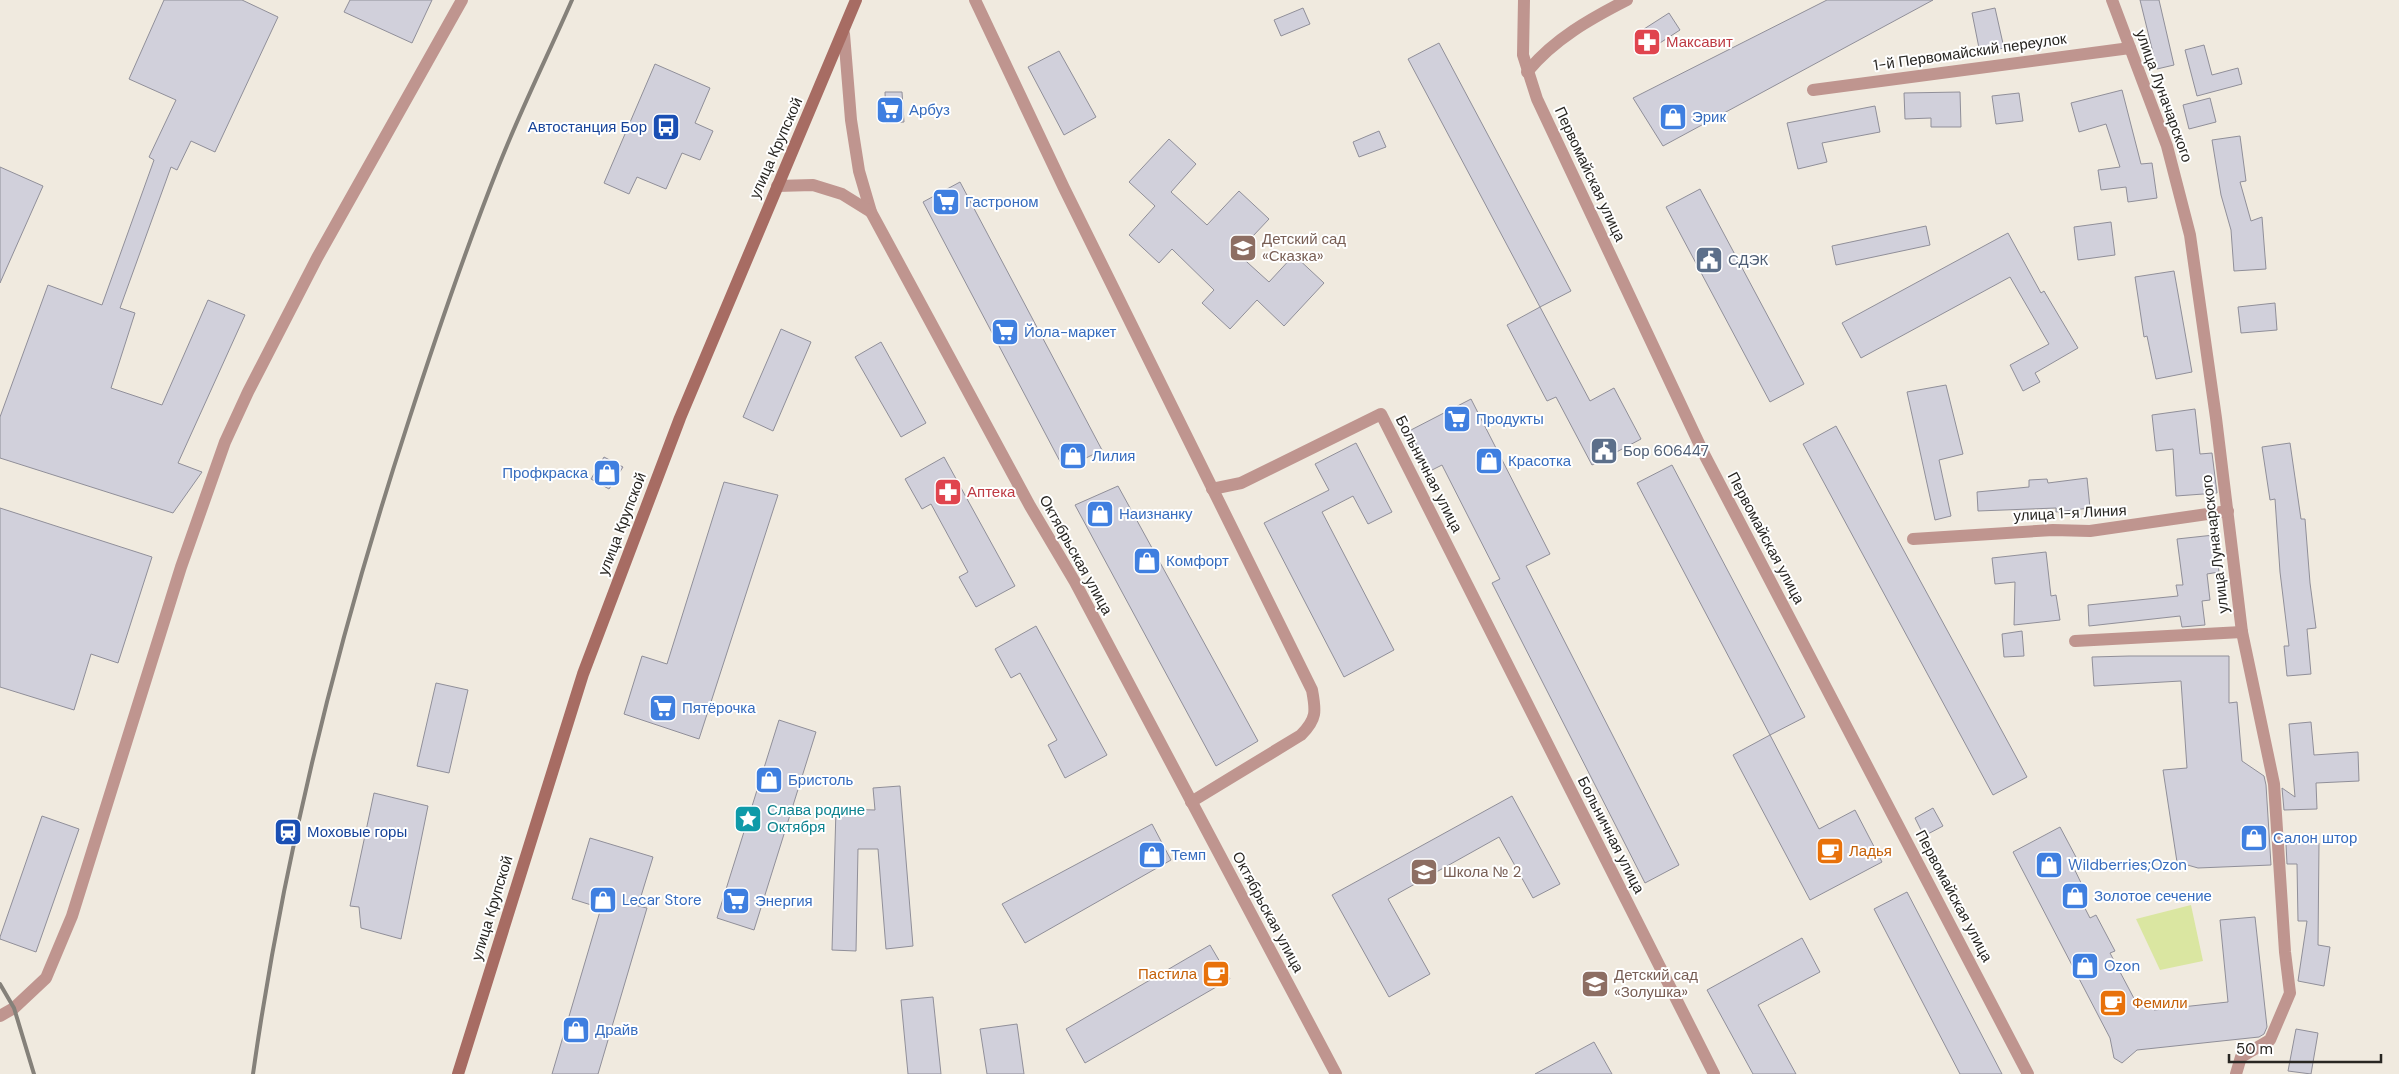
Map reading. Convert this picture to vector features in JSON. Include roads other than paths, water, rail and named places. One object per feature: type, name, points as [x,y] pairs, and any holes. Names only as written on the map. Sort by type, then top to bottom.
[{"type":"street","points":[[0,1016],[14,1008],[46,978],[65,933],[181,568],[229,433],[317,258],[462,0]]},
{"type":"street","name":"улица Крупской","points":[[458,1074],[583,674],[680,418],[777,186],[844,34],[856,0]]},
{"type":"street","points":[[975,0],[1212,489],[1312,690],[1316,708],[1312,724],[1301,736],[1191,802]]},
{"type":"street","name":"Первомайская улица","points":[[1524,0],[1523,55],[1537,99],[1694,434],[2028,1074]]},
{"type":"street","points":[[1527,72],[1543,53],[1565,36],[1627,0]]},
{"type":"street","name":"улица Луначарского","points":[[2112,0],[2167,146],[2190,235],[2228,511],[2242,632],[2274,784],[2285,952],[2290,993],[2270,1040],[2241,1057],[2236,1074]]},
{"type":"street","name":"Октябрьская улица","points":[[844,34],[851,120],[859,171],[871,212],[1030,506],[1075,582],[1336,1074]]},
{"type":"street","name":"1-й Первомайский переулок","points":[[1813,90],[2130,48]]},
{"type":"street","points":[[777,186],[813,185],[842,194],[871,212]]},
{"type":"street","name":"Больничная улица","points":[[1212,489],[1240,484],[1380,414],[1714,1074]]},
{"type":"street","name":"улица 1-я Линия","points":[[1913,539],[2053,530],[2090,531],[2228,511]]},
{"type":"street","points":[[2076,642],[2242,632]]},
{"type":"railway","points":[[253,1074],[280,910],[297,828],[336,666],[358,586],[407,426],[462,262],[516,123],[572,0]]},
{"type":"railway","points":[[0,984],[14,1008],[34,1074]]},
{"type":"place","name":"Максавит","points":[[1647,42]]},
{"type":"place","name":"Арбуз","points":[[890,110]]},
{"type":"place","name":"Эрик","points":[[1673,117]]},
{"type":"place","name":"Автостанция Бор","points":[[666,127]]},
{"type":"place","name":"Гастроном","points":[[946,202]]},
{"type":"place","name":"Детский сад «Сказка»","points":[[1243,248]]},
{"type":"place","name":"СДЭК","points":[[1709,260]]},
{"type":"place","name":"Йола-маркет","points":[[1005,332]]},
{"type":"place","name":"Продукты","points":[[1457,419]]},
{"type":"place","name":"Бор 606447","points":[[1604,451]]},
{"type":"place","name":"Лилия","points":[[1073,456]]},
{"type":"place","name":"Красотка","points":[[1489,461]]},
{"type":"place","name":"Профкраска","points":[[607,473]]},
{"type":"place","name":"Аптека","points":[[948,492]]},
{"type":"place","name":"Наизнанку","points":[[1100,514]]},
{"type":"place","name":"Комфорт","points":[[1147,561]]},
{"type":"place","name":"Пятёрочка","points":[[663,708]]},
{"type":"place","name":"Бристоль","points":[[769,780]]},
{"type":"place","name":"Слава родине Октября","points":[[748,819]]},
{"type":"place","name":"Моховые горы","points":[[288,832]]},
{"type":"place","name":"Салон штор","points":[[2254,838]]},
{"type":"place","name":"Ладья","points":[[1830,851]]},
{"type":"place","name":"Темп","points":[[1152,855]]},
{"type":"place","name":"Wildberries;Ozon","points":[[2049,865]]},
{"type":"place","name":"Школа № 2","points":[[1424,872]]},
{"type":"place","name":"Золотое сечение","points":[[2075,896]]},
{"type":"place","name":"Lecar Store","points":[[603,900]]},
{"type":"place","name":"Энергия","points":[[736,901]]},
{"type":"place","name":"Ozon","points":[[2085,966]]},
{"type":"place","name":"Пастила","points":[[1216,974]]},
{"type":"place","name":"Детский сад «Золушка»","points":[[1595,984]]},
{"type":"place","name":"Фемили","points":[[2113,1003]]},
{"type":"place","name":"Драйв","points":[[576,1030]]}]
